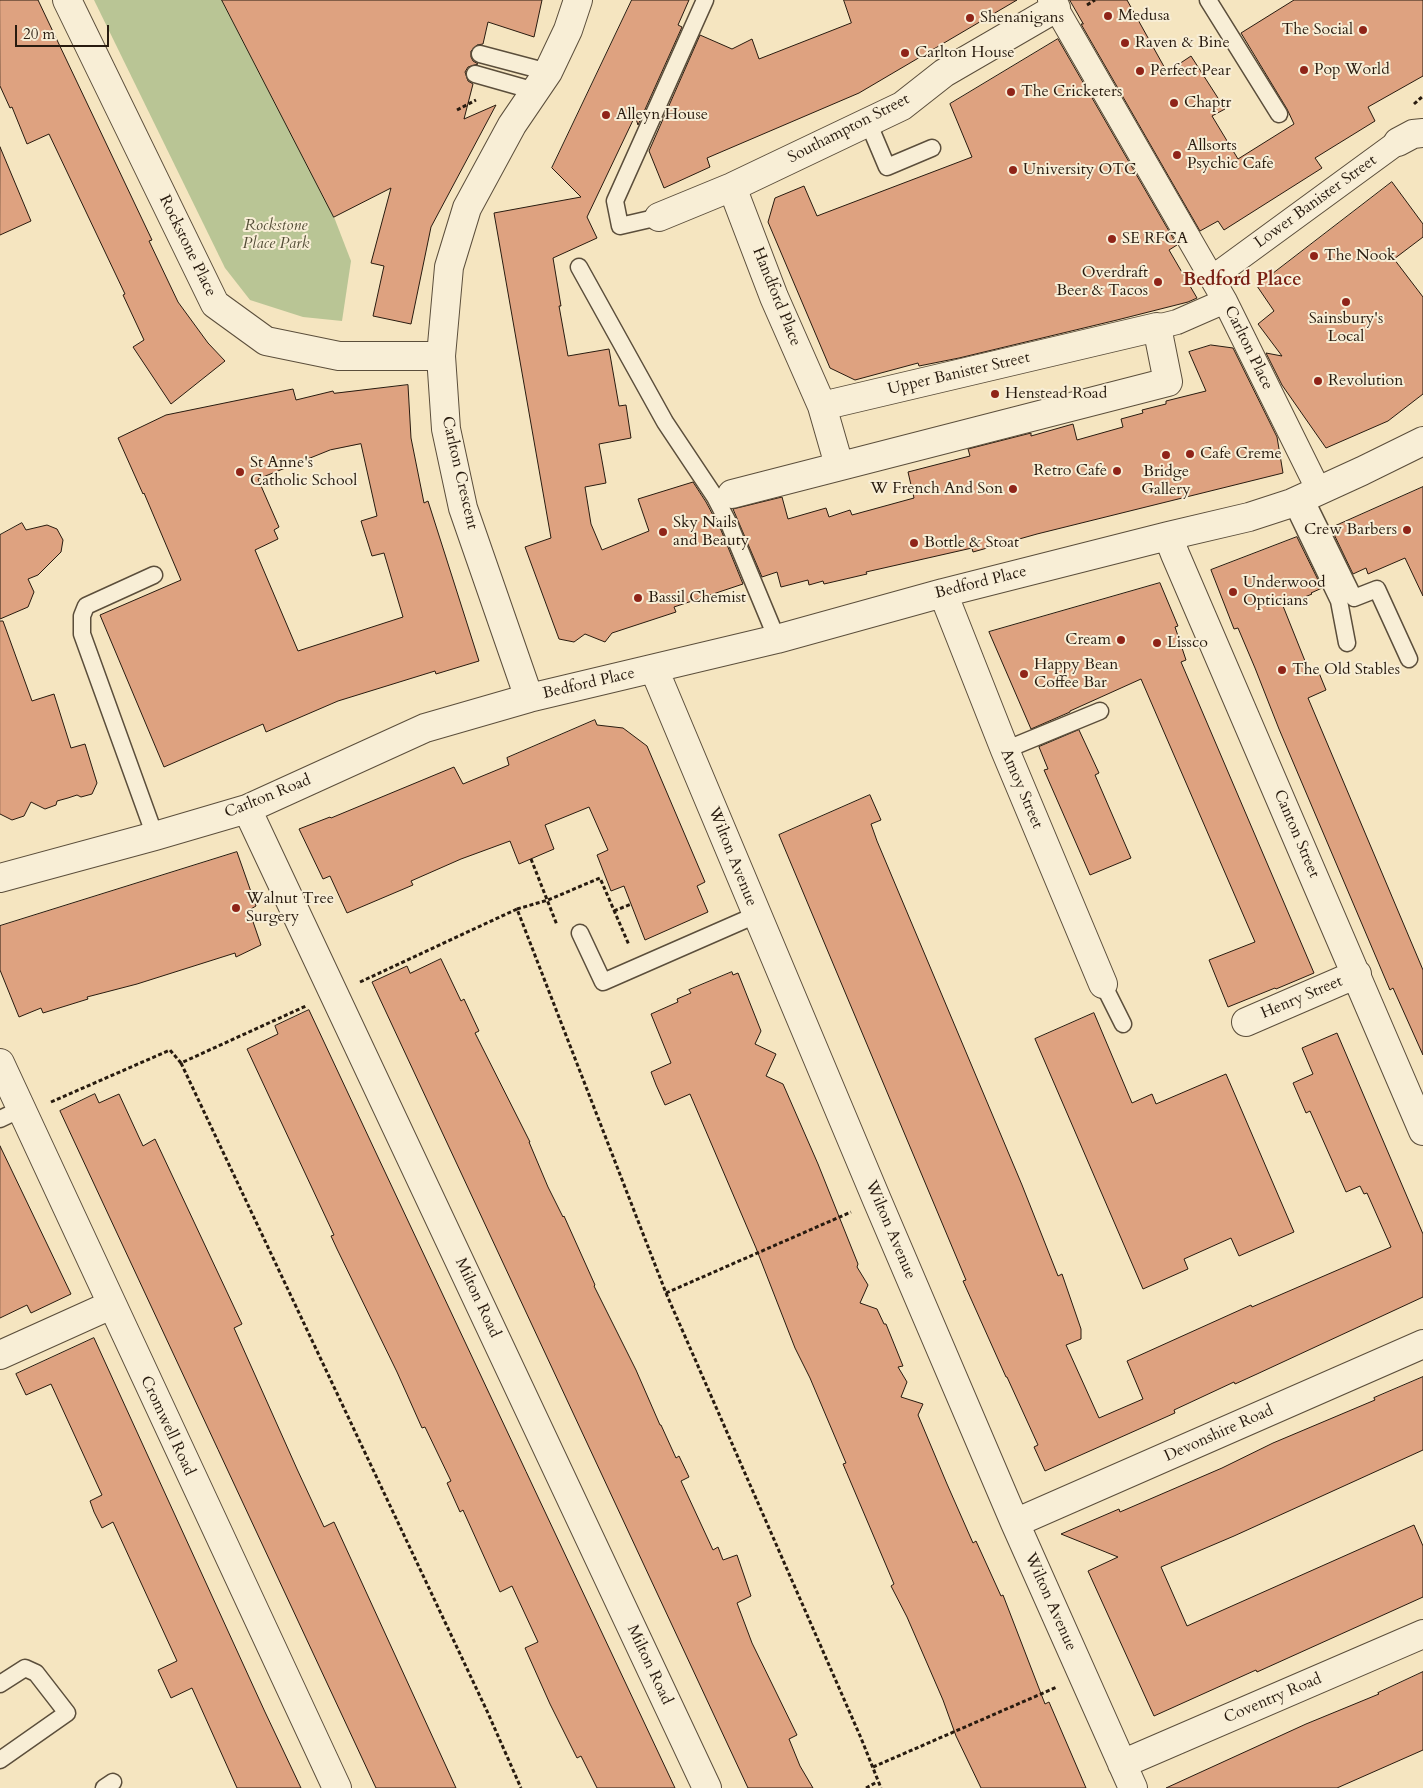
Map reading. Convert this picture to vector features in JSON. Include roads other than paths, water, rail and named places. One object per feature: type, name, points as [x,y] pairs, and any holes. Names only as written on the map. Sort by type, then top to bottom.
[{"type":"street","name":"Rockstone Place","points":[[67,0],[215,304],[266,341],[339,356],[441,356]]},
{"type":"street","name":"Carlton Crescent","points":[[529,698],[463,508],[446,429],[441,356],[449,267],[467,208],[512,125],[542,82],[568,30],[578,0]]},
{"type":"street","name":"Southampton Street","points":[[659,217],[732,187],[902,106],[944,73],[1054,4]]},
{"type":"street","name":"Carlton Place","points":[[1054,4],[1225,301],[1305,497]]},
{"type":"street","name":"Lower Banister Street","points":[[1212,278],[1398,142],[1413,134],[1423,133]]},
{"type":"street","name":"Handford Place","points":[[732,187],[774,297],[822,406]]},
{"type":"street","name":"Upper Banister Street","points":[[822,406],[1157,327],[1176,322],[1225,301]]},
{"type":"street","points":[[732,494],[1168,382],[1157,327]]},
{"type":"street","points":[[822,406],[839,465]]},
{"type":"street","name":"Bedford Place","points":[[529,698],[589,682],[654,669],[777,639],[943,593],[1249,517],[1305,497],[1423,441]]},
{"type":"street","name":"Canton Street","points":[[1168,536],[1423,1131]]},
{"type":"street","name":"Amoy Street","points":[[943,593],[1005,750],[1103,984]]},
{"type":"street","name":"Wilton Avenue","points":[[654,669],[876,1200],[1015,1523],[1133,1788]]},
{"type":"street","name":"Carlton Road","points":[[0,878],[247,809],[425,728],[529,698]]},
{"type":"street","name":"Milton Road","points":[[247,809],[707,1788]]},
{"type":"street","name":"Henry Street","points":[[1246,1022],[1357,974]]},
{"type":"street","name":"Cromwell Road","points":[[0,1063],[15,1114],[111,1305],[336,1788]]},
{"type":"street","points":[[0,1354],[111,1305]]},
{"type":"street","name":"Devonshire Road","points":[[1015,1523],[1423,1344]]},
{"type":"street","name":"Coventry Road","points":[[1122,1764],[1423,1634]]},
{"type":"lane","points":[[659,217],[620,226],[615,201],[705,0]]},
{"type":"lane","points":[[1208,0],[1279,114]]},
{"type":"lane","points":[[480,54],[542,82]]},
{"type":"lane","points":[[476,74],[542,82]]},
{"type":"lane","points":[[868,122],[887,167],[932,148]]},
{"type":"lane","points":[[579,267],[665,422],[730,526],[777,639]]},
{"type":"lane","points":[[1305,497],[1338,601],[1346,643]]},
{"type":"lane","points":[[1305,497],[1354,598],[1377,589],[1410,659]]},
{"type":"lane","points":[[154,575],[86,606],[82,616],[82,634],[155,836]]},
{"type":"lane","points":[[1005,750],[1100,711]]},
{"type":"lane","points":[[580,933],[603,982],[756,915]]},
{"type":"lane","points":[[1103,984],[1123,1024]]},
{"type":"lane","points":[[0,1684],[25,1668],[36,1673],[67,1713],[0,1760]]},
{"type":"place","name":"Medusa","points":[[1108,16]]},
{"type":"place","name":"Shenanigans","points":[[970,18]]},
{"type":"place","name":"The Social","points":[[1363,30]]},
{"type":"place","name":"Raven & Bine","points":[[1125,43]]},
{"type":"place","name":"Carlton House","points":[[905,53]]},
{"type":"place","name":"Pop World","points":[[1304,70]]},
{"type":"place","name":"Perfect Pear","points":[[1140,71]]},
{"type":"place","name":"The Cricketers","points":[[1011,92]]},
{"type":"place","name":"Chaptr","points":[[1174,103]]},
{"type":"place","name":"Alleyn House","points":[[606,115]]},
{"type":"place","name":"Allsorts Psychic Cafe","points":[[1177,155]]},
{"type":"place","name":"University OTC","points":[[1013,170]]},
{"type":"place","name":"SE RFCA","points":[[1112,239]]},
{"type":"place","name":"The Nook","points":[[1314,256]]},
{"type":"place","name":"Overdraft Beer & Tacos","points":[[1158,282]]},
{"type":"place","name":"Sainsbury's Local","points":[[1346,302]]},
{"type":"place","name":"Revolution","points":[[1318,381]]},
{"type":"place","name":"Henstead Road","points":[[995,394]]},
{"type":"place","name":"Cafe Creme","points":[[1190,454]]},
{"type":"place","name":"Bridge Gallery","points":[[1166,455]]},
{"type":"place","name":"Retro Cafe","points":[[1117,471]]},
{"type":"place","name":"St Anne's Catholic School","points":[[240,472]]},
{"type":"place","name":"W French And Son","points":[[1013,489]]},
{"type":"place","name":"Crew Barbers","points":[[1407,530]]},
{"type":"place","name":"Sky Nails and Beauty","points":[[663,532]]},
{"type":"place","name":"Bottle & Stoat","points":[[914,543]]},
{"type":"place","name":"Underwood Opticians","points":[[1233,592]]},
{"type":"place","name":"Bassil Chemist","points":[[638,598]]},
{"type":"place","name":"Cream","points":[[1121,640]]},
{"type":"place","name":"Lissco","points":[[1157,643]]},
{"type":"place","name":"The Old Stables","points":[[1282,670]]},
{"type":"place","name":"Happy Bean Coffee Bar","points":[[1024,674]]},
{"type":"place","name":"Walnut Tree Surgery","points":[[236,908]]},
{"type":"district","name":"Bedford Place","points":[[1242,281]]},
{"type":"park label","name":"Rockstone Place Park","points":[[276,235]]}]
